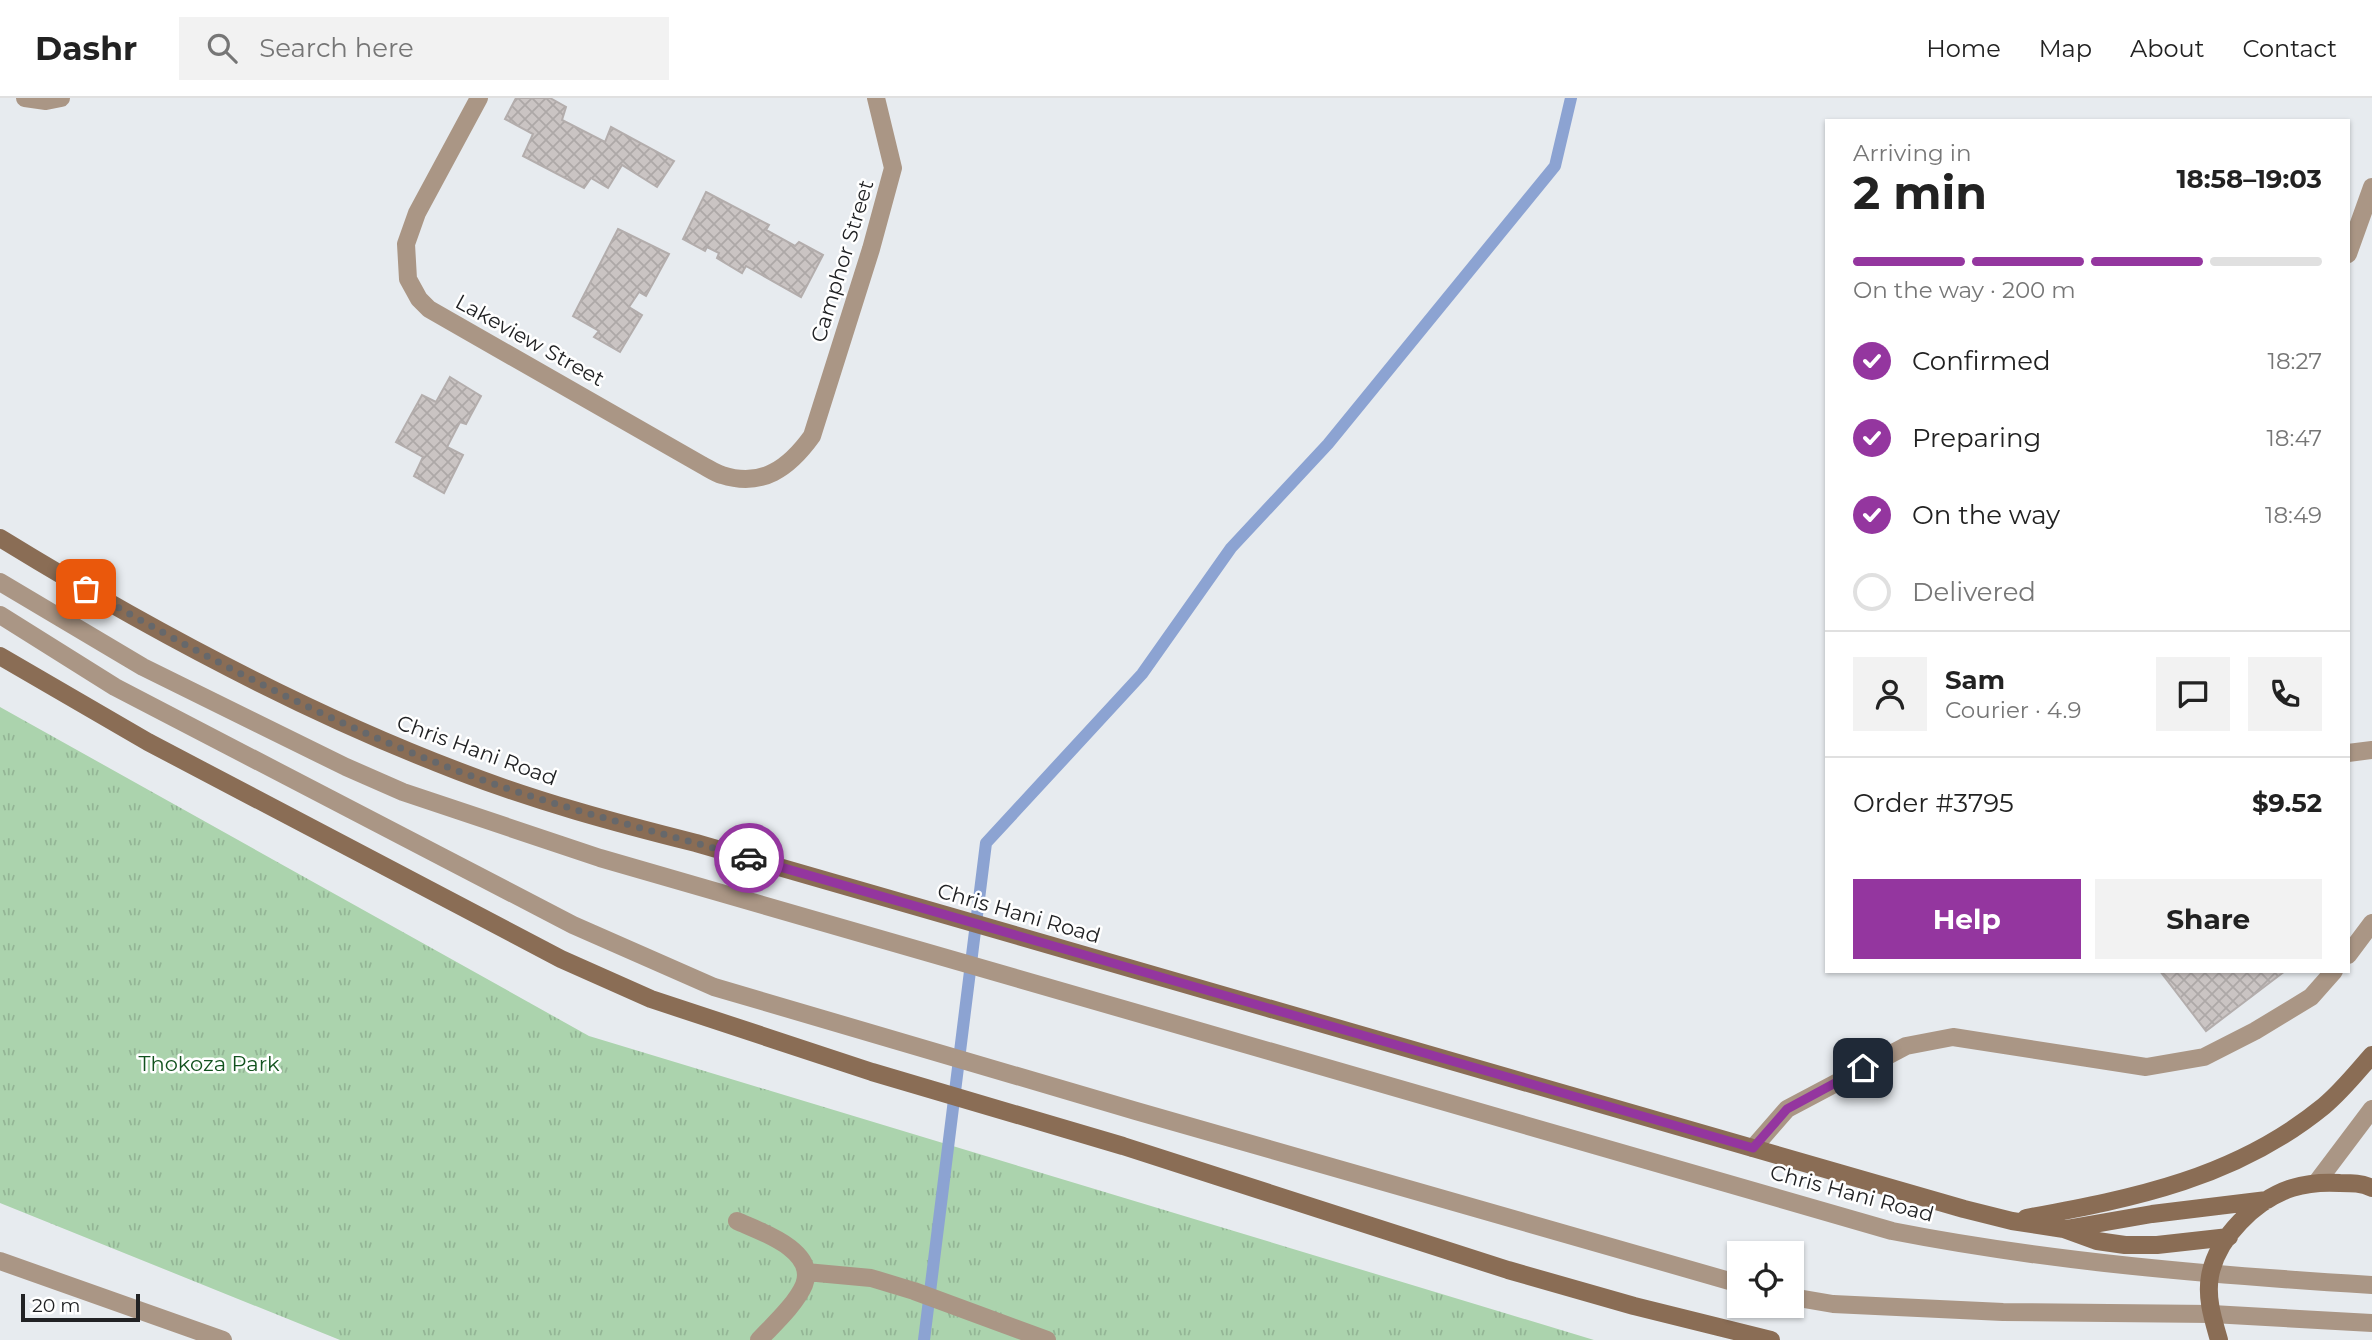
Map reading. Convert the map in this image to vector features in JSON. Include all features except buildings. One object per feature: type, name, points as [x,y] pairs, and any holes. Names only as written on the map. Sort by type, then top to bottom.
[{"type":"main road","name":"Chris Hani Road","points":[[0,538],[170,637],[360,731],[460,772],[613,822],[696,843],[1813,1167],[2012,1221],[2064,1229],[2098,1241],[2125,1245],[2157,1245],[2229,1237]]},
{"type":"main road","points":[[0,656],[148,742],[561,959],[651,999],[872,1072],[1123,1146],[1508,1270],[1634,1306],[1770,1340]]},
{"type":"main road","points":[[2012,1221],[2097,1205],[2176,1185],[2233,1164],[2284,1136],[2326,1104],[2372,1055]]},
{"type":"main road","points":[[2219,1340],[2209,1294],[2210,1275],[2217,1255],[2246,1217],[2267,1200],[2291,1188],[2317,1182],[2364,1184],[2372,1188]]},
{"type":"main road","name":"Chris Hani Road","points":[[2064,1229],[2152,1214],[2267,1200]]},
{"type":"street","points":[[25,98],[46,101],[61,98]]},
{"type":"street","name":"Lakeview Street","points":[[479,98],[417,213],[406,244],[405,264],[408,279],[419,299],[429,309],[719,474],[755,478],[778,471],[797,456],[812,436]]},
{"type":"street","name":"Camphor Street","points":[[812,436],[872,249],[893,168],[876,98]]},
{"type":"street","points":[[2350,248],[2372,187]]},
{"type":"street","name":"Chris Hani Road","points":[[0,582],[143,667],[333,762],[403,792],[600,858],[1892,1231],[1961,1244],[2210,1275],[2372,1285]]},
{"type":"street","points":[[0,615],[115,687],[573,925],[714,988],[1727,1280]]},
{"type":"street","points":[[2350,753],[2372,750]]},
{"type":"street","points":[[2350,953],[2372,923]]},
{"type":"street","points":[[1753,1148],[1787,1109],[1906,1046],[1953,1037],[2146,1067],[2204,1057],[2255,1031],[2311,997],[2332,973]]},
{"type":"street","points":[[2317,1182],[2372,1109]]},
{"type":"street","points":[[737,1221],[784,1241],[800,1259],[806,1272],[803,1288],[759,1340]]},
{"type":"street","points":[[0,1261],[223,1340]]},
{"type":"street","points":[[806,1272],[871,1278],[1047,1340]]},
{"type":"street","points":[[1804,1299],[1833,1304],[2003,1312],[2212,1314],[2372,1323]]},
{"type":"green space","name":"Thokoza Park","points":[[0,707],[589,1036],[1594,1340],[340,1340],[0,1203]]},
{"type":"waterway","points":[[924,1340],[986,843],[1142,674],[1231,548],[1328,444],[1555,166],[1571,98]]},
{"type":"way so far","points":[[86,589],[170,637],[288,696],[360,731],[435,762],[613,822],[749,858]]},
{"type":"route","points":[[749,858],[1753,1148],[1787,1109],[1863,1068]]}]
